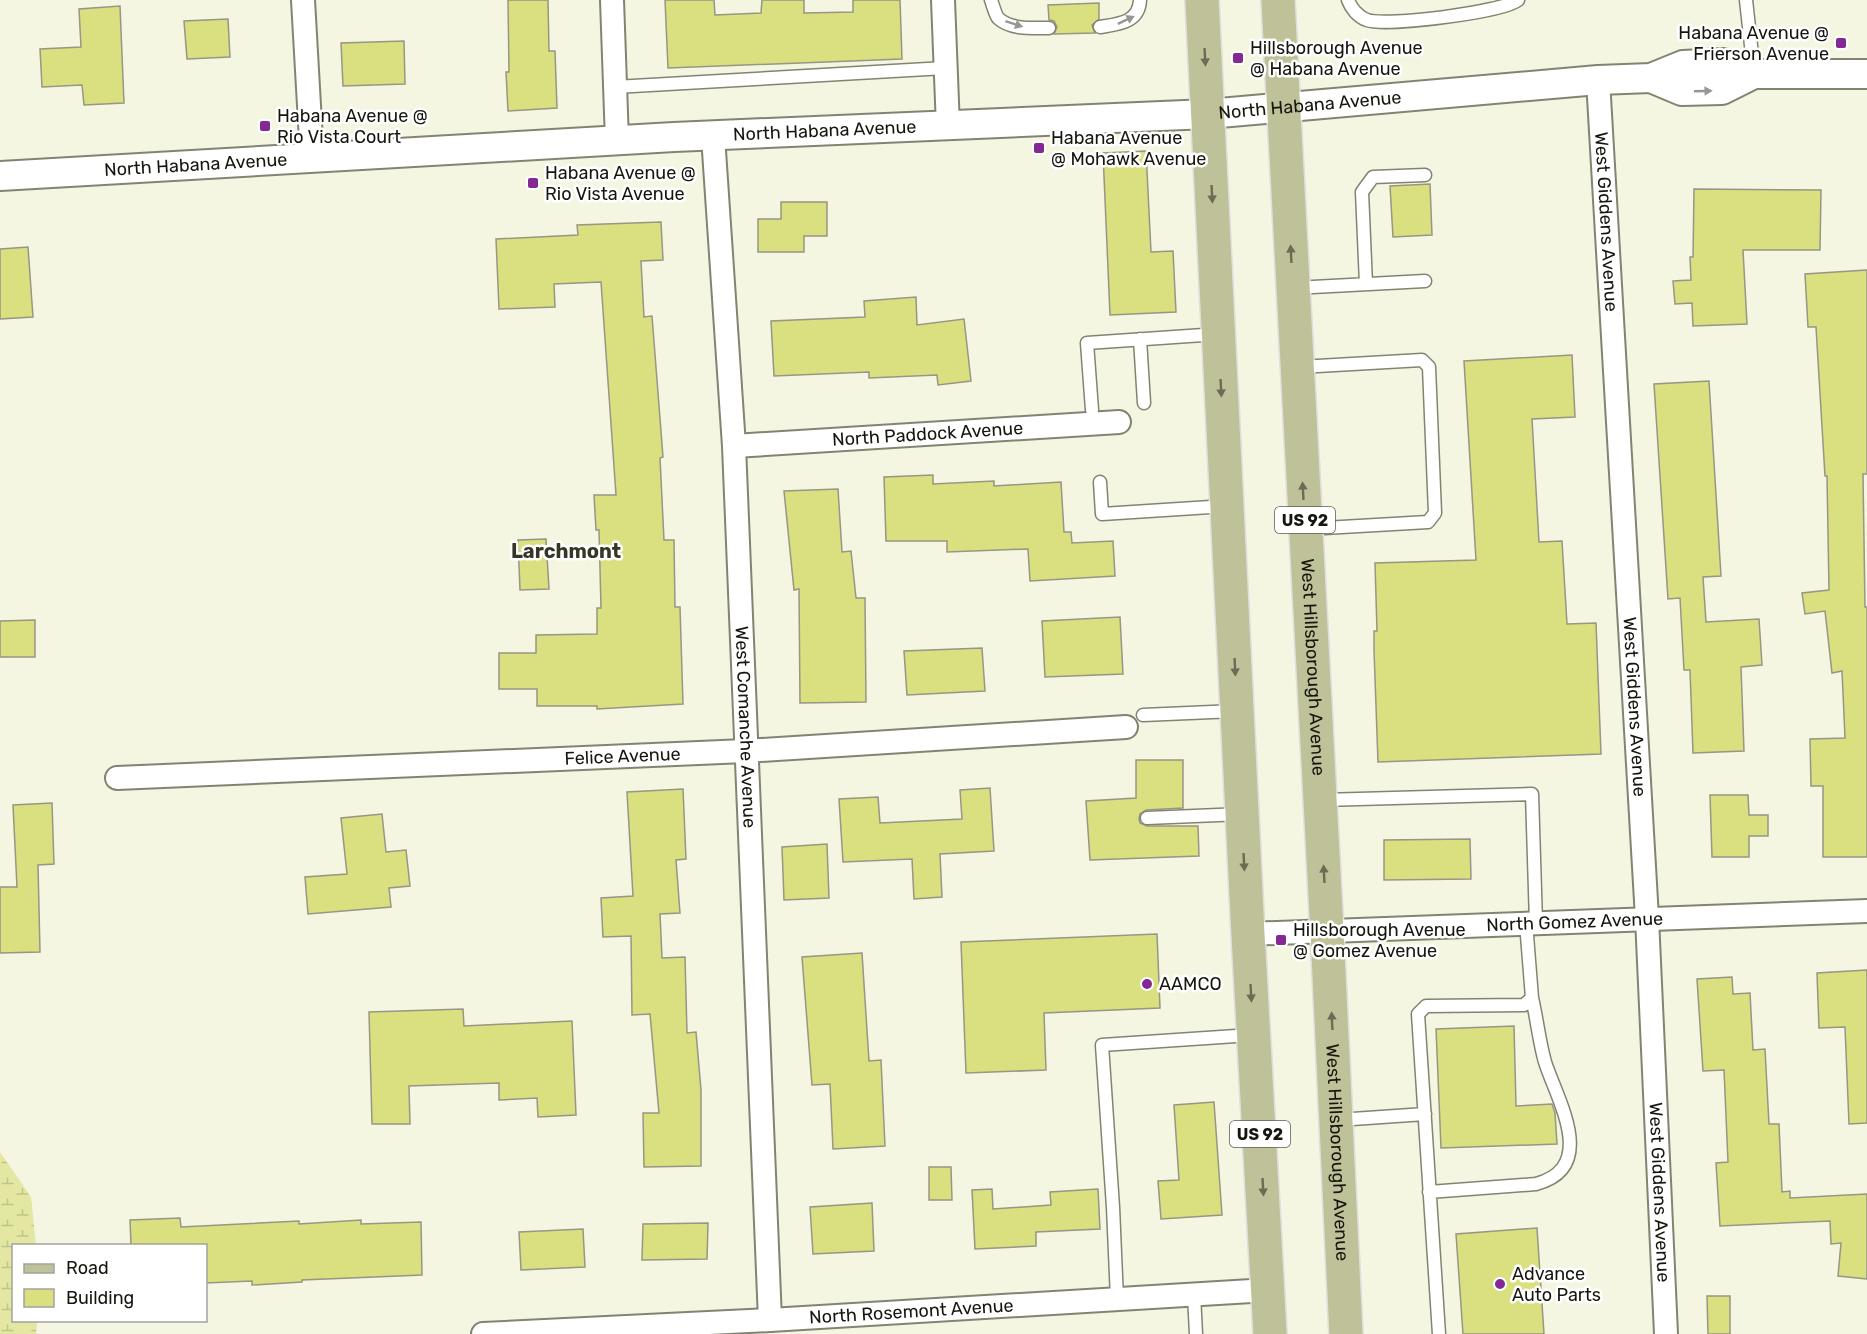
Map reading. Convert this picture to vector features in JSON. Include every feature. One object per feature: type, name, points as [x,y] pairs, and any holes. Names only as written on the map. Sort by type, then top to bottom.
[{"type":"main road","name":"US 92","points":[[1202,0],[1270,1334]]},
{"type":"main road","name":"West Hillsborough Avenue","points":[[1278,0],[1328,932],[1346,1334]]},
{"type":"main road","points":[[1268,1290],[1290,1314],[1292,1334]]},
{"type":"street","points":[[303,0],[312,158]]},
{"type":"street","points":[[612,0],[617,141]]},
{"type":"street","points":[[943,0],[948,127]]},
{"type":"street","name":"North Habana Avenue","points":[[0,176],[713,136],[1208,114],[1598,80],[1651,78],[1682,91],[1722,90],[1754,74],[1867,74]]},
{"type":"street","name":"West Giddens Avenue","points":[[1598,80],[1647,918],[1666,1334]]},
{"type":"street","name":"West Comanche Avenue","points":[[713,136],[734,446],[770,1320]]},
{"type":"street","name":"North Paddock Avenue","points":[[734,446],[1119,422]]},
{"type":"street","name":"Felice Avenue","points":[[117,778],[745,751],[1135,721]]},
{"type":"street","name":"North Gomez Avenue","points":[[1248,934],[1867,910]]},
{"type":"street","name":"North Rosemont Avenue","points":[[483,1334],[659,1330],[770,1320],[1268,1290]]},
{"type":"lane","points":[[991,0],[998,18],[1010,25],[1049,28]]},
{"type":"lane","points":[[1100,27],[1132,19],[1139,9],[1140,0]]},
{"type":"lane","points":[[1348,0],[1358,15],[1377,22],[1428,19],[1482,5],[1510,5],[1518,0]]},
{"type":"lane","points":[[1746,0],[1754,74]]},
{"type":"lane","points":[[615,87],[945,68]]},
{"type":"lane","points":[[1366,284],[1362,192],[1373,177],[1425,175]]},
{"type":"lane","points":[[1292,288],[1425,281]]},
{"type":"lane","points":[[1092,410],[1087,343],[1219,334]]},
{"type":"lane","points":[[1140,339],[1144,404]]},
{"type":"lane","points":[[1297,368],[1422,360],[1429,367],[1435,513],[1428,522],[1305,529]]},
{"type":"lane","points":[[1100,482],[1102,514],[1227,506]]},
{"type":"lane","points":[[1135,721],[1237,710]]},
{"type":"lane","points":[[1320,801],[1532,794],[1532,998],[1545,1059],[1569,1125],[1569,1146],[1564,1166],[1552,1180],[1536,1184],[1430,1192]]},
{"type":"lane","points":[[1147,818],[1242,814]]},
{"type":"lane","points":[[1439,1334],[1418,1014],[1426,1006],[1524,1005],[1532,998]]},
{"type":"lane","points":[[1117,1299],[1102,1045],[1254,1035]]},
{"type":"lane","points":[[1336,1120],[1425,1114]]},
{"type":"lane","points":[[1194,1295],[1196,1334]]},
{"type":"green space","points":[[0,1152],[31,1197],[36,1244],[12,1244],[12,1322],[37,1322],[36,1334],[0,1334]]},
{"type":"building","points":[[508,0],[548,0],[549,51],[555,51],[557,108],[508,111],[506,72],[509,72]]},
{"type":"building","points":[[665,0],[714,0],[715,15],[761,13],[762,0],[804,0],[804,13],[853,12],[853,0],[900,0],[902,59],[668,68]]},
{"type":"building","points":[[1099,3],[1099,19],[1092,25],[1095,33],[1054,34],[1057,27],[1054,21],[1049,20],[1048,5]]},
{"type":"building","points":[[120,6],[124,103],[84,105],[82,85],[42,87],[40,49],[81,47],[79,9]]},
{"type":"building","points":[[228,19],[230,57],[187,59],[184,21]]},
{"type":"building","points":[[404,41],[405,84],[343,86],[341,43]]},
{"type":"building","points":[[1146,151],[1151,252],[1173,251],[1176,312],[1110,315],[1103,153]]},
{"type":"building","points":[[1430,184],[1432,235],[1393,237],[1390,186]]},
{"type":"building","points":[[1694,189],[1821,190],[1820,250],[1743,250],[1747,324],[1693,326],[1692,303],[1675,304],[1673,281],[1691,280]]},
{"type":"building","points":[[781,202],[827,202],[827,236],[804,236],[804,252],[758,252],[758,219],[781,219]]},
{"type":"building","points":[[661,222],[663,260],[641,261],[644,317],[652,316],[663,457],[660,458],[664,540],[674,540],[675,607],[680,607],[683,704],[597,709],[597,706],[537,706],[537,689],[499,689],[499,653],[536,653],[536,635],[597,634],[597,608],[601,608],[599,530],[596,530],[594,495],[616,495],[601,282],[554,284],[555,307],[499,309],[496,239],[578,235],[577,225]]},
{"type":"building","points":[[28,247],[33,317],[0,319],[0,249]]},
{"type":"building","points":[[1867,270],[1867,474],[1863,474],[1865,607],[1867,607],[1867,857],[1823,857],[1823,786],[1811,786],[1810,739],[1845,738],[1842,671],[1832,673],[1825,611],[1805,614],[1802,593],[1829,590],[1827,476],[1825,476],[1816,327],[1808,327],[1805,274]]},
{"type":"building","points":[[916,297],[917,325],[964,319],[971,381],[938,385],[937,375],[869,378],[869,372],[774,376],[771,321],[865,317],[864,301]]},
{"type":"building","points":[[1572,355],[1575,417],[1532,419],[1539,542],[1562,541],[1567,624],[1596,623],[1601,754],[1378,762],[1374,650],[1374,631],[1377,631],[1375,563],[1476,560],[1464,361]]},
{"type":"building","points":[[1709,381],[1721,576],[1703,577],[1706,622],[1759,619],[1762,665],[1741,667],[1744,751],[1693,753],[1690,670],[1684,670],[1680,598],[1668,599],[1654,384]]},
{"type":"building","points":[[933,475],[933,484],[994,481],[994,486],[1061,482],[1064,532],[1071,532],[1072,543],[1113,541],[1115,576],[1030,581],[1028,549],[947,552],[947,541],[886,541],[884,477]]},
{"type":"building","points":[[838,489],[842,552],[851,551],[856,598],[865,598],[866,702],[800,703],[799,589],[794,590],[784,491]]},
{"type":"building","points":[[546,539],[549,589],[520,590],[518,540]]},
{"type":"building","points":[[1120,617],[1123,674],[1045,677],[1042,621]]},
{"type":"building","points":[[35,620],[35,657],[0,657],[0,621]]},
{"type":"building","points":[[982,648],[985,691],[907,695],[904,651]]},
{"type":"building","points":[[1136,760],[1183,760],[1183,808],[1146,810],[1140,814],[1139,819],[1140,823],[1147,826],[1198,826],[1199,856],[1090,860],[1086,801],[1136,798]]},
{"type":"building","points":[[990,788],[994,851],[940,854],[942,897],[914,899],[912,859],[843,862],[839,799],[878,797],[880,823],[962,819],[960,790]]},
{"type":"building","points":[[683,789],[686,859],[676,860],[680,913],[660,914],[662,958],[685,957],[687,1033],[696,1032],[701,1090],[701,1166],[644,1167],[643,1113],[659,1113],[650,1014],[632,1015],[631,936],[603,937],[601,898],[633,896],[627,792]]},
{"type":"building","points":[[1710,795],[1748,795],[1749,815],[1768,815],[1768,836],[1749,836],[1749,857],[1712,857]]},
{"type":"building","points":[[52,803],[54,864],[38,865],[40,952],[0,953],[0,887],[17,887],[13,805]]},
{"type":"building","points":[[382,814],[386,852],[406,850],[410,886],[389,888],[391,907],[308,914],[305,877],[347,874],[341,818]]},
{"type":"building","points":[[1470,839],[1471,879],[1384,880],[1384,840]]},
{"type":"building","points":[[827,844],[829,898],[784,900],[782,847]]},
{"type":"building","points":[[1157,934],[1160,1008],[1044,1013],[1046,1070],[966,1073],[961,942]]},
{"type":"building","points":[[862,953],[869,1061],[881,1060],[885,1146],[833,1149],[830,1084],[812,1085],[802,957]]},
{"type":"building","points":[[1867,970],[1867,1123],[1849,1124],[1845,1027],[1819,1028],[1817,973]]},
{"type":"building","points":[[1732,977],[1733,994],[1750,993],[1753,1050],[1765,1049],[1769,1124],[1779,1124],[1782,1192],[1790,1191],[1790,1198],[1867,1194],[1867,1279],[1838,1276],[1841,1243],[1831,1244],[1830,1221],[1720,1226],[1716,1163],[1728,1162],[1724,1070],[1703,1071],[1697,979]]},
{"type":"building","points":[[463,1009],[464,1026],[572,1021],[576,1115],[538,1117],[537,1098],[499,1100],[499,1083],[409,1086],[410,1124],[372,1124],[369,1012]]},
{"type":"building","points":[[1514,1026],[1516,1106],[1552,1104],[1555,1113],[1557,1144],[1441,1148],[1436,1029]]},
{"type":"building","points":[[1214,1102],[1222,1215],[1161,1219],[1158,1181],[1179,1180],[1174,1105]]},
{"type":"building","points":[[929,1167],[951,1167],[952,1200],[929,1200]]},
{"type":"building","points":[[992,1189],[993,1209],[1051,1205],[1050,1192],[1098,1189],[1100,1229],[1036,1232],[1036,1246],[975,1249],[972,1190]]},
{"type":"building","points":[[872,1203],[874,1251],[813,1254],[810,1207]]},
{"type":"building","points":[[180,1218],[181,1227],[299,1221],[299,1224],[361,1220],[361,1224],[421,1222],[422,1275],[302,1280],[302,1282],[252,1285],[252,1281],[207,1283],[207,1244],[131,1244],[130,1220]]},
{"type":"building","points":[[708,1223],[707,1259],[642,1260],[643,1224]]},
{"type":"building","name":"Advance Auto Parts","points":[[1537,1228],[1544,1334],[1463,1334],[1456,1234]]},
{"type":"building","points":[[583,1229],[585,1267],[521,1270],[519,1232]]},
{"type":"building","points":[[1707,1296],[1730,1296],[1730,1334],[1708,1334]]},
{"type":"place","name":"Habana Avenue @ Frierson Avenue","points":[[1841,43]]},
{"type":"place","name":"Hillsborough Avenue @ Habana Avenue","points":[[1238,58]]},
{"type":"place","name":"Habana Avenue @ Rio Vista Court","points":[[265,126]]},
{"type":"place","name":"Habana Avenue @ Mohawk Avenue","points":[[1039,148]]},
{"type":"place","name":"Habana Avenue @ Rio Vista Avenue","points":[[533,183]]},
{"type":"place","name":"Hillsborough Avenue @ Gomez Avenue","points":[[1281,940]]},
{"type":"place","name":"AAMCO","points":[[1147,984]]},
{"type":"place","name":"Advance Auto Parts","points":[[1500,1284]]},
{"type":"district","name":"Larchmont","points":[[566,551]]}]
